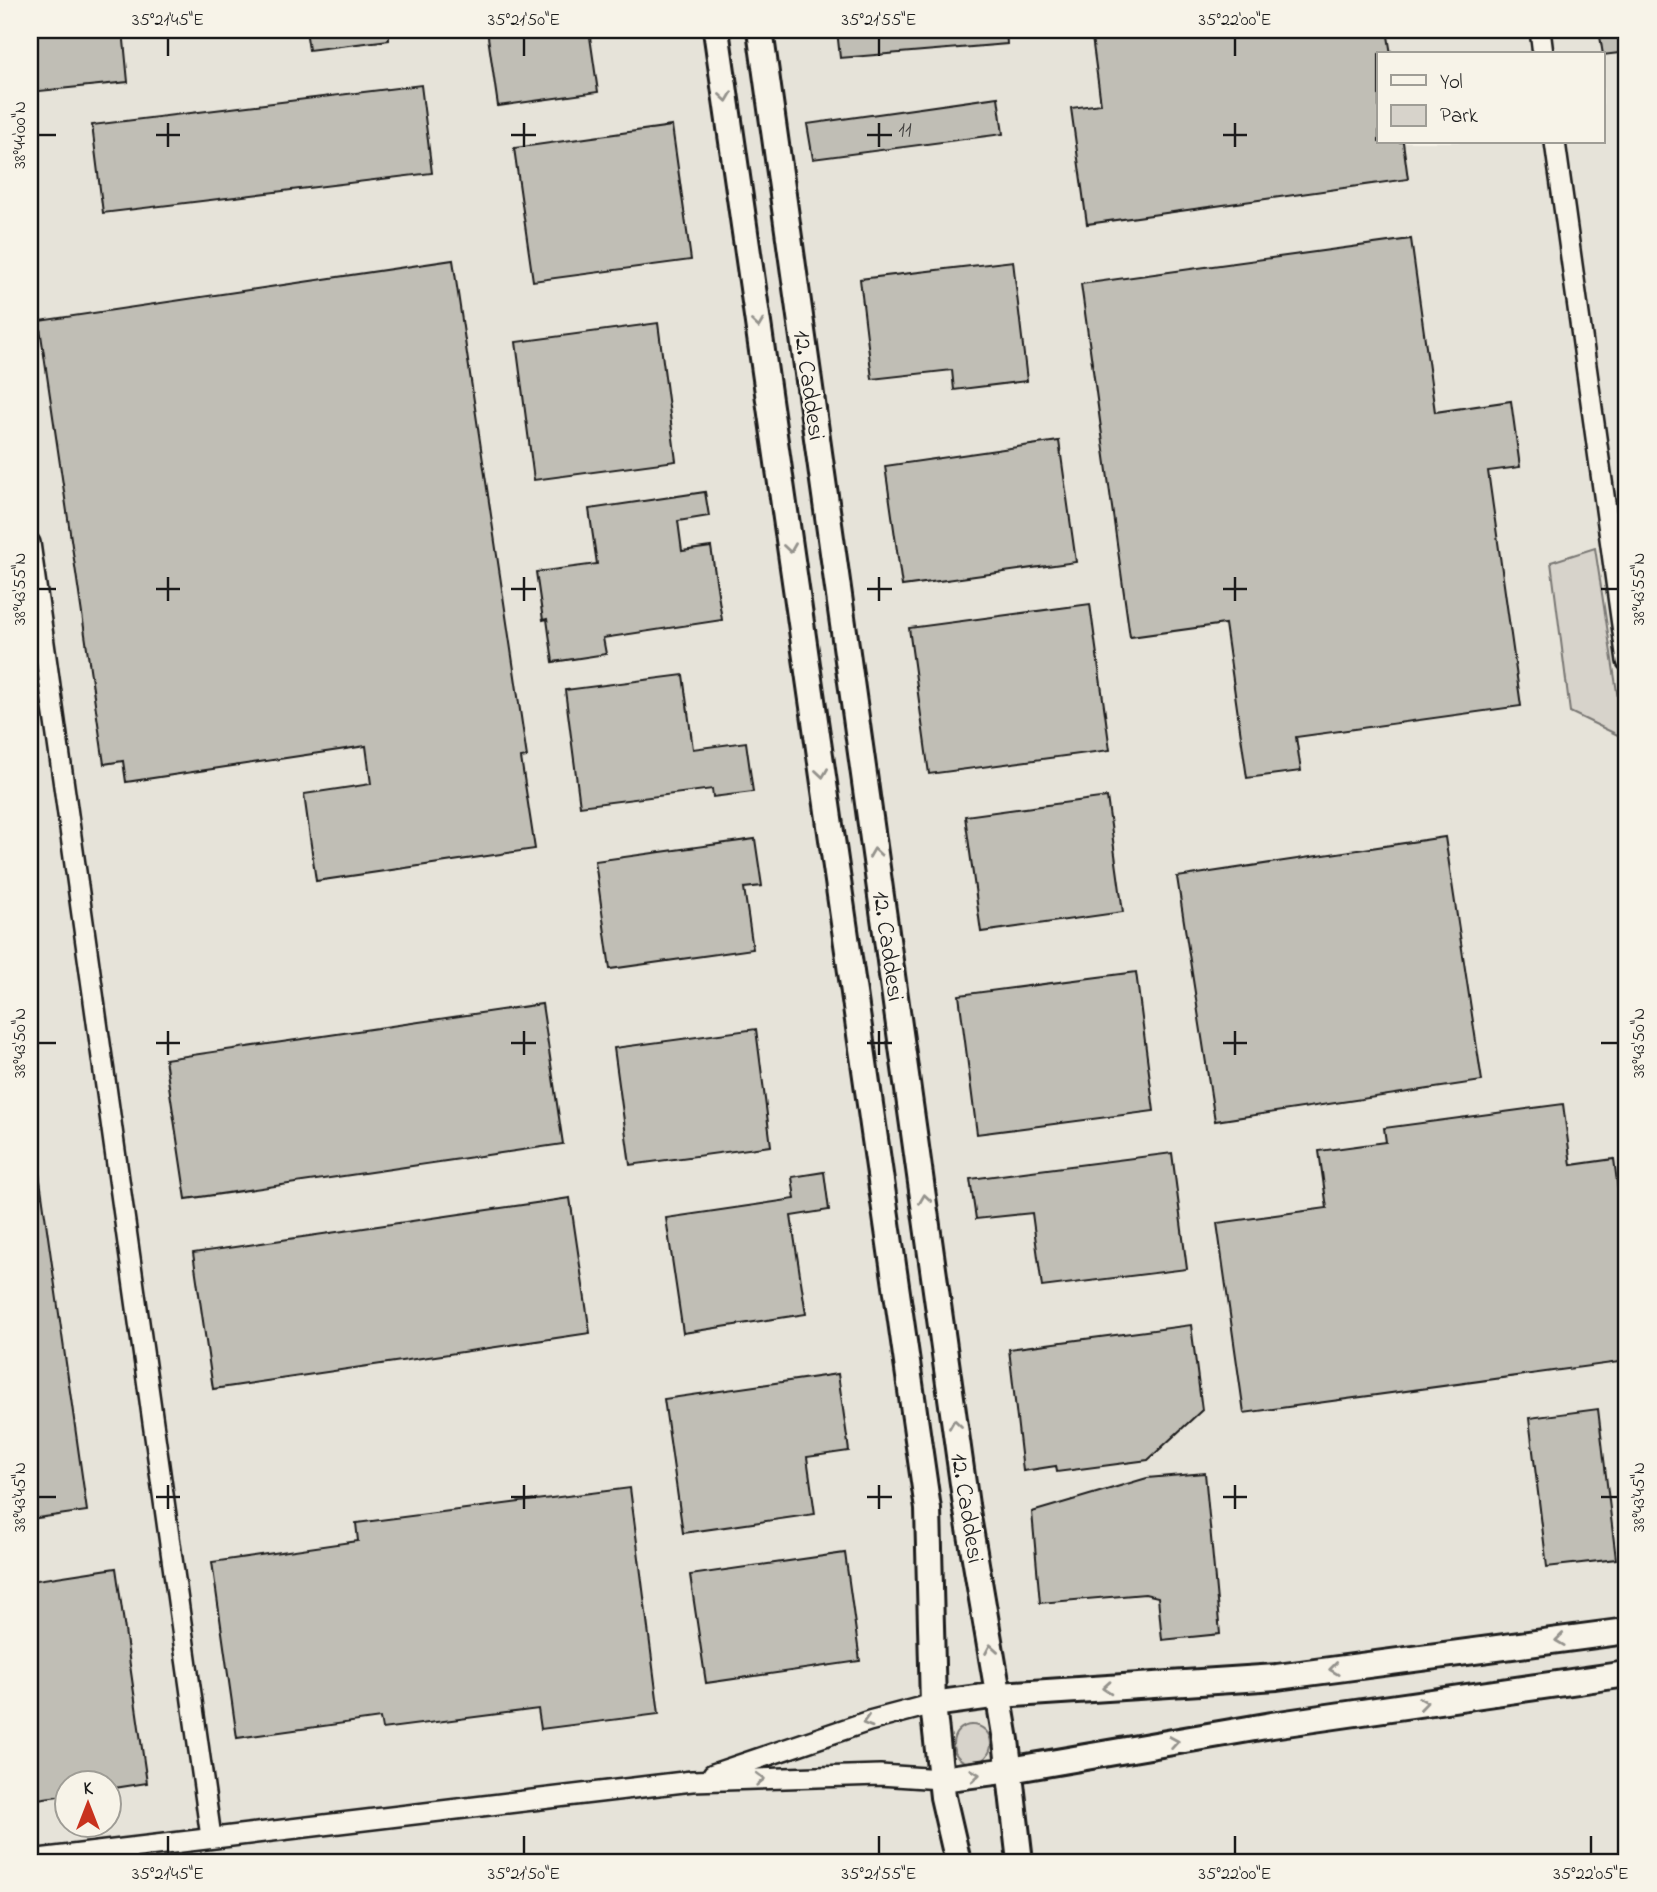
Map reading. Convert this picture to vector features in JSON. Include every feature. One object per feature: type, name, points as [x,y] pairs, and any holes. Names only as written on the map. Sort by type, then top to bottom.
[{"type":"street","name":"12. Caddesi","points":[[716,30],[928,1509],[933,1704],[943,1797],[958,1862]]},
{"type":"street","name":"12. Caddesi","points":[[761,30],[966,1505],[999,1695],[1020,1862]]},
{"type":"street","points":[[1540,30],[1543,52]]},
{"type":"street","points":[[1555,144],[1627,661]]},
{"type":"street","points":[[30,543],[211,1837]]},
{"type":"street","points":[[692,1781],[869,1721],[933,1704],[999,1695],[1277,1676],[1627,1631]]},
{"type":"street","points":[[30,1860],[692,1781],[880,1775],[941,1779],[1010,1770],[1272,1725],[1627,1674]]},
{"type":"shaded area","points":[[30,30],[1627,30],[1627,1862],[30,1862]]},
{"type":"green space","points":[[1595,548],[1624,738],[1570,712],[1551,562]]},
{"type":"green space","points":[[972,1725],[986,1730],[991,1744],[986,1758],[972,1763],[958,1758],[953,1744],[958,1730]]},
{"type":"building","points":[[30,30],[123,30],[128,82],[30,92]]},
{"type":"building","points":[[306,30],[389,30],[389,40],[309,50]]},
{"type":"building","points":[[487,30],[589,30],[598,92],[498,106]]},
{"type":"building","points":[[837,30],[1006,30],[1007,44],[840,58]]},
{"type":"building","points":[[1091,30],[1387,30],[1391,52],[1377,52],[1377,144],[1403,144],[1408,179],[1087,224],[1071,108],[1101,104]]},
{"type":"building","points":[[1599,30],[1627,30],[1627,52],[1604,55]]},
{"type":"building","points":[[421,85],[432,173],[103,213],[92,125]]},
{"type":"building","points":[[998,97],[1003,134],[813,159],[807,124]]},
{"type":"building","points":[[672,126],[691,260],[533,281],[514,148]]},
{"type":"building","points":[[1411,239],[1435,412],[1511,401],[1520,467],[1488,471],[1521,706],[1296,737],[1301,771],[1247,778],[1225,624],[1130,637],[1081,284]]},
{"type":"building","points":[[453,260],[527,757],[521,758],[535,849],[316,881],[304,794],[371,784],[366,746],[126,782],[123,761],[104,764],[39,321]]},
{"type":"building","points":[[1013,261],[1027,381],[954,390],[952,370],[872,379],[860,279]]},
{"type":"building","points":[[658,323],[676,461],[534,480],[516,342]]},
{"type":"building","points":[[1059,441],[1076,562],[902,586],[885,466]]},
{"type":"building","points":[[705,492],[709,516],[678,521],[682,551],[711,547],[722,620],[603,638],[606,654],[553,662],[536,572],[597,564],[589,509]]},
{"type":"building","points":[[1090,604],[1110,750],[929,774],[909,628]]},
{"type":"building","points":[[683,675],[693,749],[746,742],[753,792],[713,797],[712,789],[580,806],[565,690]]},
{"type":"building","points":[[1107,797],[1123,912],[981,932],[965,816]]},
{"type":"building","points":[[1445,837],[1482,1081],[1215,1121],[1177,877]]},
{"type":"building","points":[[755,839],[762,886],[744,888],[753,949],[610,969],[595,861]]},
{"type":"building","points":[[1136,972],[1154,1111],[977,1134],[959,995]]},
{"type":"building","points":[[542,1004],[563,1144],[186,1199],[165,1059]]},
{"type":"building","points":[[756,1029],[771,1146],[630,1165],[614,1048]]},
{"type":"building","points":[[1563,1104],[1571,1165],[1614,1159],[1627,1258],[1627,1361],[1244,1413],[1217,1223],[1327,1208],[1319,1151],[1386,1142],[1384,1128]]},
{"type":"building","points":[[1172,1153],[1187,1269],[1042,1287],[1032,1213],[976,1219],[970,1179]]},
{"type":"building","points":[[824,1172],[829,1210],[791,1216],[806,1314],[683,1333],[666,1218],[795,1199],[792,1177]]},
{"type":"building","points":[[30,1173],[39,1173],[87,1511],[30,1519]]},
{"type":"building","points":[[570,1198],[590,1333],[213,1389],[193,1253]]},
{"type":"building","points":[[1191,1325],[1202,1410],[1148,1460],[1057,1472],[1056,1466],[1023,1471],[1009,1349]]},
{"type":"building","points":[[838,1374],[849,1451],[807,1457],[815,1514],[683,1533],[664,1399]]},
{"type":"building","points":[[1598,1409],[1616,1559],[1547,1567],[1529,1418]]},
{"type":"building","points":[[1205,1473],[1220,1634],[1162,1640],[1158,1597],[1145,1594],[1040,1603],[1032,1512],[1147,1478]]},
{"type":"building","points":[[630,1488],[659,1714],[541,1729],[538,1709],[382,1729],[380,1718],[237,1738],[212,1562],[358,1541],[356,1523]]},
{"type":"building","points":[[845,1553],[860,1661],[706,1683],[690,1575]]},
{"type":"building","points":[[116,1568],[147,1783],[122,1787],[122,1770],[52,1770],[52,1797],[30,1800],[30,1581]]}]
